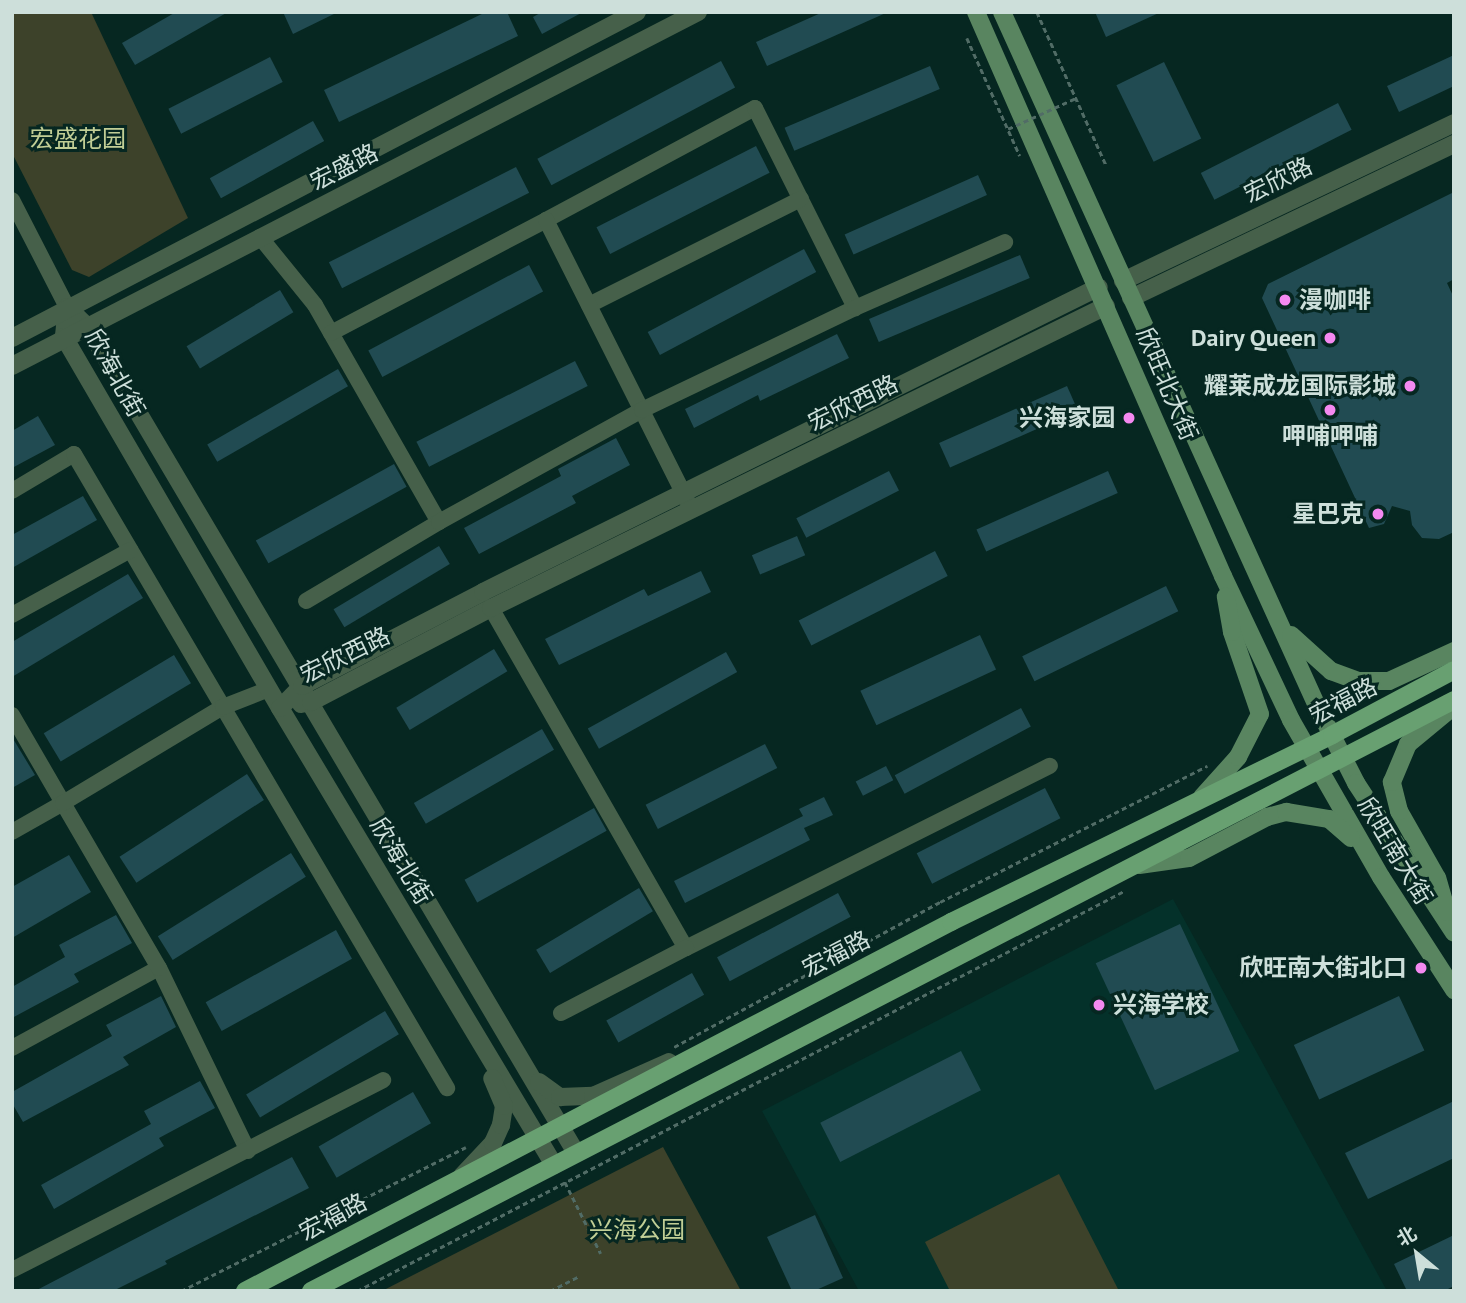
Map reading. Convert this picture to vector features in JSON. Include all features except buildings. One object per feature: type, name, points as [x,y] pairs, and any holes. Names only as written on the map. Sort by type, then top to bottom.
[{"type":"main road","name":"欣旺北大街","points":[[976,12],[1099,287],[1223,576],[1319,772]]},
{"type":"main road","name":"欣旺北大街","points":[[1002,12],[1343,758]]},
{"type":"main road","points":[[1201,799],[1238,757],[1260,714],[1232,632],[1223,576]]},
{"type":"main road","points":[[1279,621],[1306,651],[1331,671],[1358,681],[1389,681],[1454,651]]},
{"type":"main road","name":"宏福路","points":[[245,1291],[951,922],[1332,735],[1454,670]]},
{"type":"main road","name":"宏福路","points":[[311,1291],[1454,700]]},
{"type":"main road","points":[[1453,932],[1437,878],[1399,811],[1392,782],[1408,744],[1454,706]]},
{"type":"main road","name":"欣旺南大街","points":[[1343,758],[1453,932]]},
{"type":"main road","name":"欣旺南大街","points":[[1319,772],[1381,877],[1454,990]]},
{"type":"main road","points":[[1136,865],[1189,858],[1267,817],[1286,812],[1329,819],[1352,838],[1381,877]]},
{"type":"street","name":"宏盛路","points":[[12,338],[637,12]]},
{"type":"street","name":"宏盛路","points":[[12,366],[698,12]]},
{"type":"street","points":[[331,333],[755,108],[855,307]]},
{"type":"street","name":"宏欣路","points":[[1124,281],[1454,123]]},
{"type":"street","name":"宏欣路","points":[[1131,298],[1454,144]]},
{"type":"street","points":[[589,305],[801,199]]},
{"type":"street","points":[[12,200],[67,307]]},
{"type":"street","points":[[546,220],[688,502]]},
{"type":"street","points":[[260,237],[315,304],[439,522]]},
{"type":"street","points":[[306,601],[439,522],[642,410],[855,307],[1005,242]]},
{"type":"street","name":"宏欣西路","points":[[280,708],[311,702],[1099,287]]},
{"type":"street","name":"宏欣西路","points":[[280,708],[302,686],[483,592],[688,502],[1106,306]]},
{"type":"street","name":"欣海北街","points":[[67,307],[87,326],[576,1153]]},
{"type":"street","name":"欣海北街","points":[[67,307],[64,337],[280,708],[554,1165]]},
{"type":"street","points":[[12,491],[74,454],[447,1088]]},
{"type":"street","points":[[12,615],[131,550]]},
{"type":"street","points":[[491,608],[686,948]]},
{"type":"street","points":[[12,832],[223,707],[269,689]]},
{"type":"street","points":[[12,715],[159,968],[248,1151]]},
{"type":"street","points":[[561,1013],[1050,766]]},
{"type":"street","points":[[12,1048],[159,968]]},
{"type":"street","points":[[441,974],[460,1023],[500,1092],[504,1106],[501,1125],[493,1143],[458,1180]]},
{"type":"street","points":[[519,1055],[543,1087],[560,1097],[572,1099],[593,1096],[666,1063],[715,1045]]},
{"type":"street","points":[[12,1270],[383,1080]]},
{"type":"path","points":[[1037,12],[1106,165]]},
{"type":"path","points":[[967,38],[1025,167]]},
{"type":"path","points":[[1008,129],[1076,98]]},
{"type":"path","name":"宏福路","points":[[674,1047],[940,902],[1214,762]]},
{"type":"path","points":[[358,1291],[975,971],[1133,886]]},
{"type":"path","name":"宏福路","points":[[181,1291],[477,1141]]},
{"type":"path","points":[[565,1182],[601,1254]]},
{"type":"path","points":[[550,1291],[579,1276]]},
{"type":"shaded area","name":"兴海学校","points":[[1173,899],[1387,1291],[859,1291],[762,1111]]},
{"type":"green space","name":"宏盛花园","points":[[12,12],[91,12],[188,218],[89,277],[72,270],[12,153]]},
{"type":"green space","name":"兴海公园","points":[[663,1147],[741,1291],[382,1291]]},
{"type":"green space","points":[[1059,1174],[1119,1291],[950,1291],[925,1242]]},
{"type":"place","name":"漫咖啡","points":[[1285,300]]},
{"type":"place","name":"Dairy Queen","points":[[1330,338]]},
{"type":"place","name":"耀莱成龙国际影城","points":[[1410,386]]},
{"type":"place","name":"呷哺呷哺","points":[[1330,410]]},
{"type":"place","name":"兴海家园","points":[[1129,418]]},
{"type":"place","name":"星巴克","points":[[1378,514]]},
{"type":"place","name":"欣旺南大街北口","points":[[1421,968]]},
{"type":"place","name":"兴海学校","points":[[1099,1005]]}]
